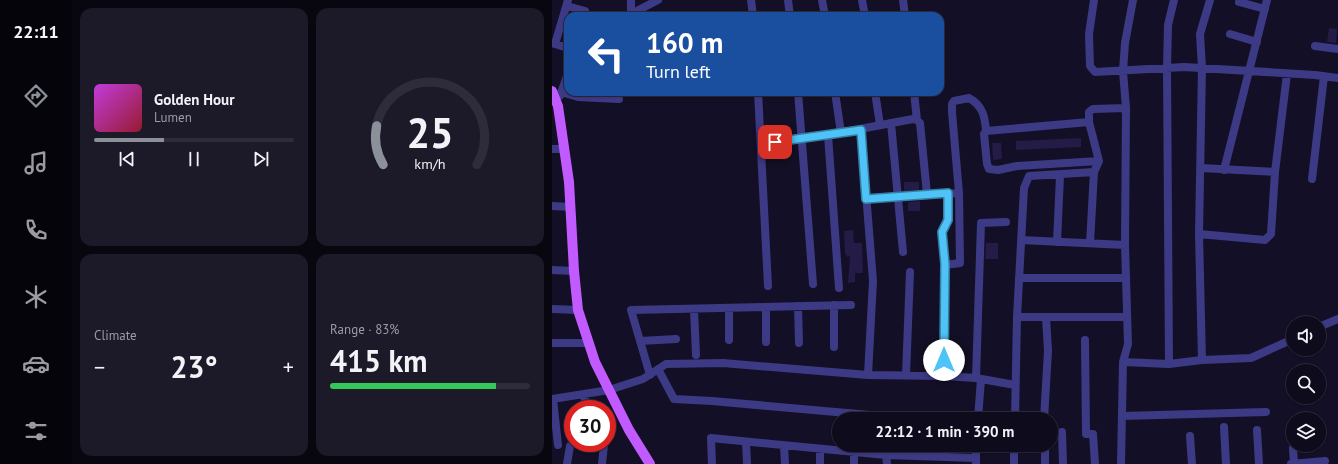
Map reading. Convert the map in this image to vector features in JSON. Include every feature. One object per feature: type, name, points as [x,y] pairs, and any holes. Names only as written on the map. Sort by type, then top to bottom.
[{"type":"main road","points":[[557,92],[571,207],[574,271],[578,310],[595,362],[629,430],[650,464]]},
{"type":"street","points":[[630,12],[632,0]]},
{"type":"street","points":[[635,12],[658,0]]},
{"type":"street","points":[[752,0],[753,12]]},
{"type":"street","points":[[788,0],[790,12]]},
{"type":"street","points":[[822,0],[824,12]]},
{"type":"street","points":[[862,0],[864,12]]},
{"type":"street","points":[[903,0],[904,12]]},
{"type":"street","points":[[1094,0],[1089,34],[1090,66],[1095,72],[1167,68],[1202,68],[1338,78]]},
{"type":"street","points":[[1121,464],[1123,362],[1128,344],[1125,245],[1126,108],[1123,71],[1125,43],[1132,0]]},
{"type":"street","points":[[1169,364],[1167,68],[1168,26],[1174,0]]},
{"type":"street","points":[[1202,360],[1199,234],[1202,68],[1200,34],[1210,0]]},
{"type":"street","points":[[1224,170],[1267,0]]},
{"type":"street","points":[[1239,2],[1265,9]]},
{"type":"street","points":[[568,3],[585,12]]},
{"type":"street","points":[[564,15],[554,44],[564,47]]},
{"type":"street","points":[[1230,34],[1257,42]]},
{"type":"street","points":[[1315,46],[1338,49]]},
{"type":"street","points":[[1199,234],[1265,240],[1271,234],[1275,172],[1287,74]]},
{"type":"street","points":[[1312,179],[1324,76]]},
{"type":"street","points":[[557,92],[564,80]]},
{"type":"street","points":[[574,96],[619,99]]},
{"type":"street","points":[[758,96],[762,144],[768,286]]},
{"type":"street","points":[[798,96],[803,139],[813,284]]},
{"type":"street","points":[[836,96],[841,133]]},
{"type":"street","points":[[876,96],[880,125]]},
{"type":"street","points":[[915,96],[918,120],[920,123],[927,194]]},
{"type":"street","points":[[945,264],[960,263],[958,192],[952,112],[952,104],[954,101],[969,98],[978,105],[984,114],[986,131],[984,134],[987,164],[989,169],[998,170],[1017,166],[1099,161]]},
{"type":"street","points":[[1090,243],[1094,172],[1099,161],[1089,122],[1089,112],[1093,109],[1126,108]]},
{"type":"street","points":[[762,144],[803,139],[861,130],[891,123],[918,120]]},
{"type":"street","points":[[986,131],[1089,122]]},
{"type":"street","points":[[891,123],[903,252]]},
{"type":"street","points":[[861,130],[873,281],[868,375]]},
{"type":"street","points":[[828,135],[839,288]]},
{"type":"street","points":[[552,149],[565,149]]},
{"type":"street","points":[[1201,168],[1275,172]]},
{"type":"street","points":[[1014,412],[1016,317],[1024,188],[1029,176],[1060,176],[1094,172]]},
{"type":"street","points":[[1057,242],[1060,176]]},
{"type":"street","points":[[866,199],[958,192]]},
{"type":"street","points":[[944,376],[945,264],[942,232],[948,220],[948,193]]},
{"type":"street","points":[[552,206],[571,207]]},
{"type":"street","points":[[978,412],[981,223],[1006,222]]},
{"type":"street","points":[[1021,240],[1125,245]]},
{"type":"street","points":[[552,270],[574,271]]},
{"type":"street","points":[[906,375],[910,272]]},
{"type":"street","points":[[1019,278],[1126,278]]},
{"type":"street","points":[[834,305],[834,347]]},
{"type":"street","points":[[650,375],[631,310],[851,305]]},
{"type":"street","points":[[798,306],[799,342]]},
{"type":"street","points":[[766,307],[766,342]]},
{"type":"street","points":[[729,308],[729,340]]},
{"type":"street","points":[[552,309],[578,310]]},
{"type":"street","points":[[694,309],[696,355]]},
{"type":"street","points":[[1016,317],[1127,317]]},
{"type":"street","points":[[1044,412],[1048,351],[1046,317]]},
{"type":"street","points":[[1326,324],[1338,319]]},
{"type":"street","points":[[640,341],[676,339]]},
{"type":"street","points":[[1085,340],[1086,434],[1093,434],[1094,464]]},
{"type":"street","points":[[1123,362],[1169,364],[1202,360],[1251,358],[1286,342]]},
{"type":"street","points":[[552,343],[588,343]]},
{"type":"street","points":[[558,445],[552,399],[584,396],[609,390],[643,379],[666,364],[723,364],[868,375],[978,378],[1015,385]]},
{"type":"street","points":[[658,369],[674,399],[836,412]]},
{"type":"street","points":[[584,396],[585,400]]},
{"type":"street","points":[[1122,416],[1266,412]]},
{"type":"street","points":[[1224,427],[1226,464]]},
{"type":"street","points":[[1257,430],[1259,464]]},
{"type":"street","points":[[1062,432],[1063,464]]},
{"type":"street","points":[[1190,436],[1192,464]]},
{"type":"street","points":[[712,464],[711,438],[832,450]]},
{"type":"street","points":[[746,442],[747,464]]},
{"type":"street","points":[[784,446],[785,464]]},
{"type":"street","points":[[820,449],[820,464]]},
{"type":"street","points":[[567,464],[569,452]]},
{"type":"street","points":[[602,464],[603,452]]},
{"type":"street","points":[[854,464],[854,452],[976,461]]},
{"type":"street","points":[[1014,452],[1014,464]]},
{"type":"street","points":[[1045,452],[1045,464]]},
{"type":"street","points":[[1293,452],[1294,464]]},
{"type":"street","points":[[886,455],[887,464]]},
{"type":"street","points":[[1291,464],[1325,462]]},
{"type":"building","points":[[1329,28],[1337,29],[1336,43],[1327,42]]},
{"type":"building","points":[[1081,138],[1081,147],[1016,150],[1016,141]]},
{"type":"building","points":[[992,143],[1001,143],[1002,159],[993,160]]},
{"type":"building","points":[[904,182],[919,182],[919,190],[904,191]]},
{"type":"building","points":[[920,201],[920,211],[908,211],[908,202]]},
{"type":"building","points":[[853,230],[854,243],[862,243],[863,273],[855,273],[855,282],[848,283],[850,256],[847,257],[845,253],[844,231]]},
{"type":"building","points":[[986,243],[998,243],[998,259],[985,259]]},
{"type":"route","points":[[775,142],[861,130],[866,199],[948,193],[948,220],[942,232],[945,264],[944,360]]}]
